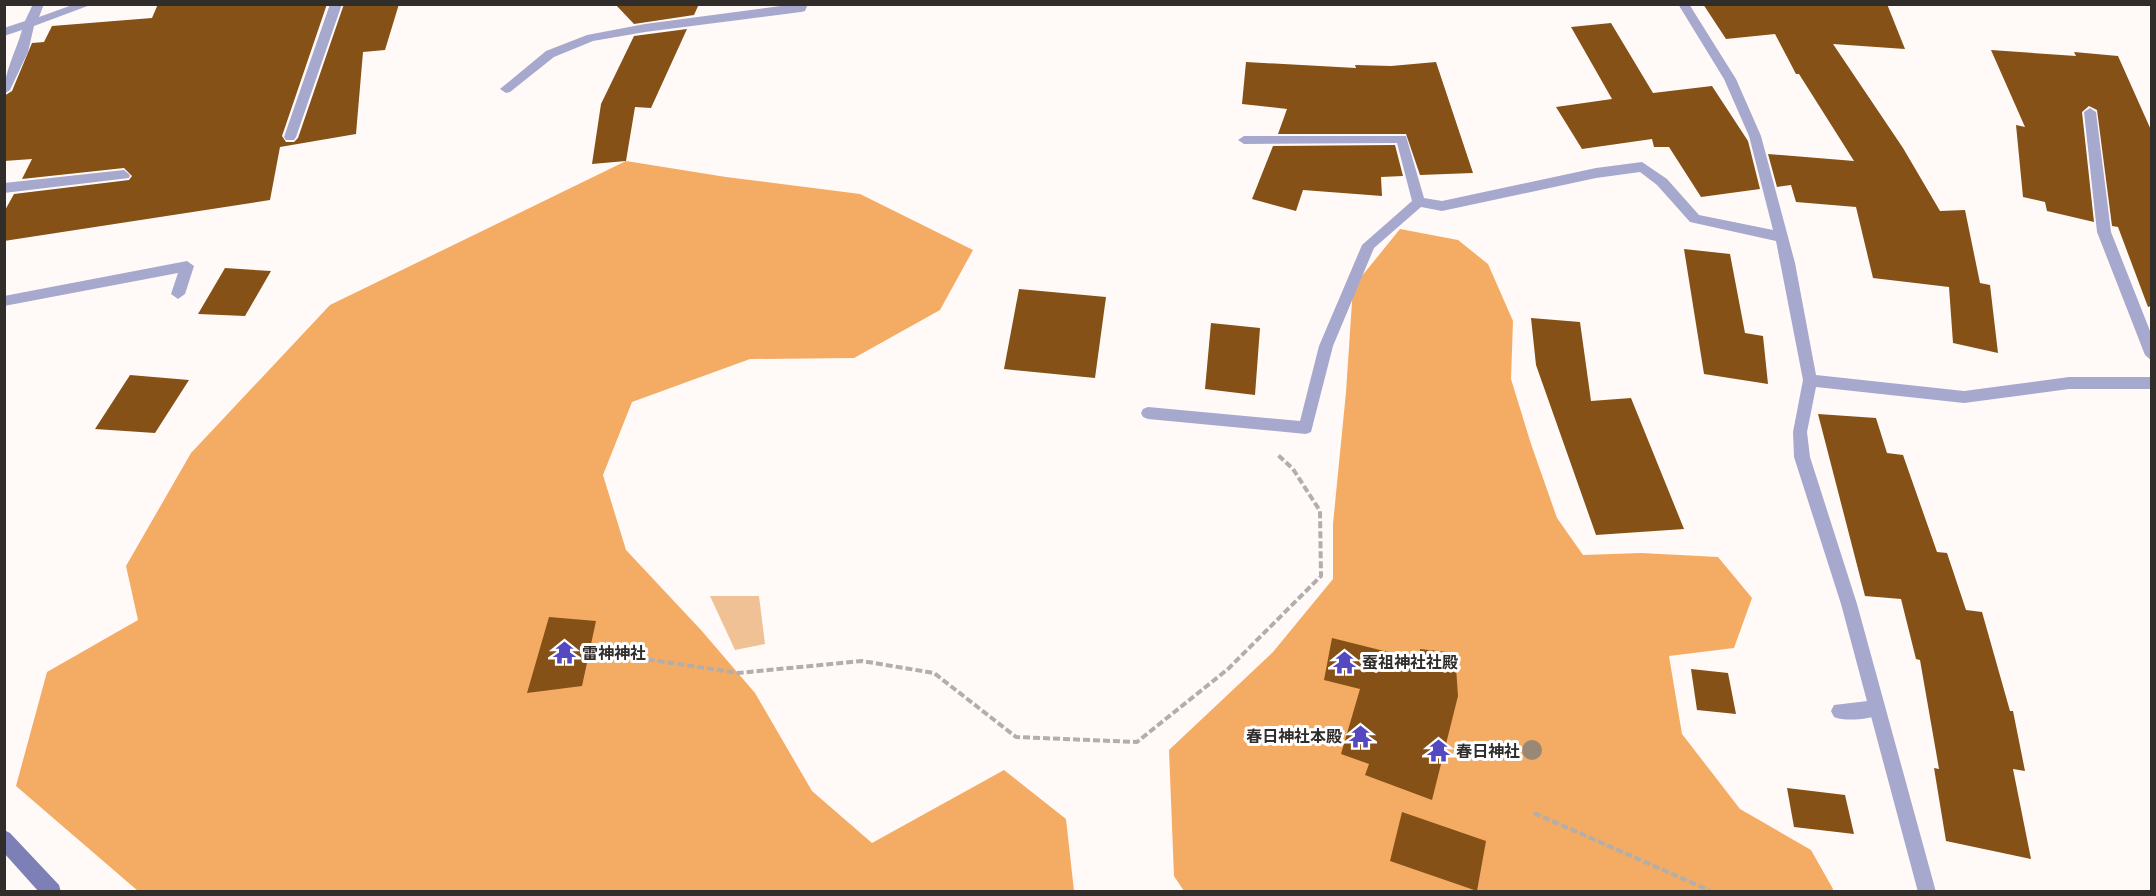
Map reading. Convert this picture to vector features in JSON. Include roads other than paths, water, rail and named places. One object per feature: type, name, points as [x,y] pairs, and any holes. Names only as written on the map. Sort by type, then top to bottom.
[{"type":"street","points":[[4,90],[22,52],[29,24],[39,4]]},
{"type":"street","points":[[4,32],[88,4]]},
{"type":"street","points":[[290,137],[336,4]]},
{"type":"street","points":[[506,89],[550,54],[591,38],[645,28],[801,8],[802,4]]},
{"type":"street","points":[[1683,4],[1730,79],[1755,136],[1781,237],[1810,380],[1800,432],[1802,457],[1849,604],[1927,891]]},
{"type":"street","points":[[2090,112],[2104,232],[2150,349]]},
{"type":"street","points":[[1244,140],[1402,139],[1419,202]]},
{"type":"street","points":[[1419,202],[1442,206],[1596,173],[1642,167],[1662,182],[1695,219],[1781,237]]},
{"type":"street","points":[[4,188],[124,175]]},
{"type":"street","points":[[1148,413],[1306,428],[1326,345],[1369,245],[1419,202]]},
{"type":"street","points":[[4,301],[187,266],[178,294]]},
{"type":"street","points":[[1810,380],[1964,397],[2069,383],[2151,383]]},
{"type":"street","points":[[1840,711],[1876,708]]},
{"type":"street","points":[[4,839],[52,891]]},
{"type":"place","name":"雷神神社","points":[[564,653]]},
{"type":"place","name":"蚕祖神社社殿","points":[[1344,662]]},
{"type":"place","name":"春日神社本殿","points":[[1360,736]]},
{"type":"place","name":"春日神社","points":[[1438,751]]}]
